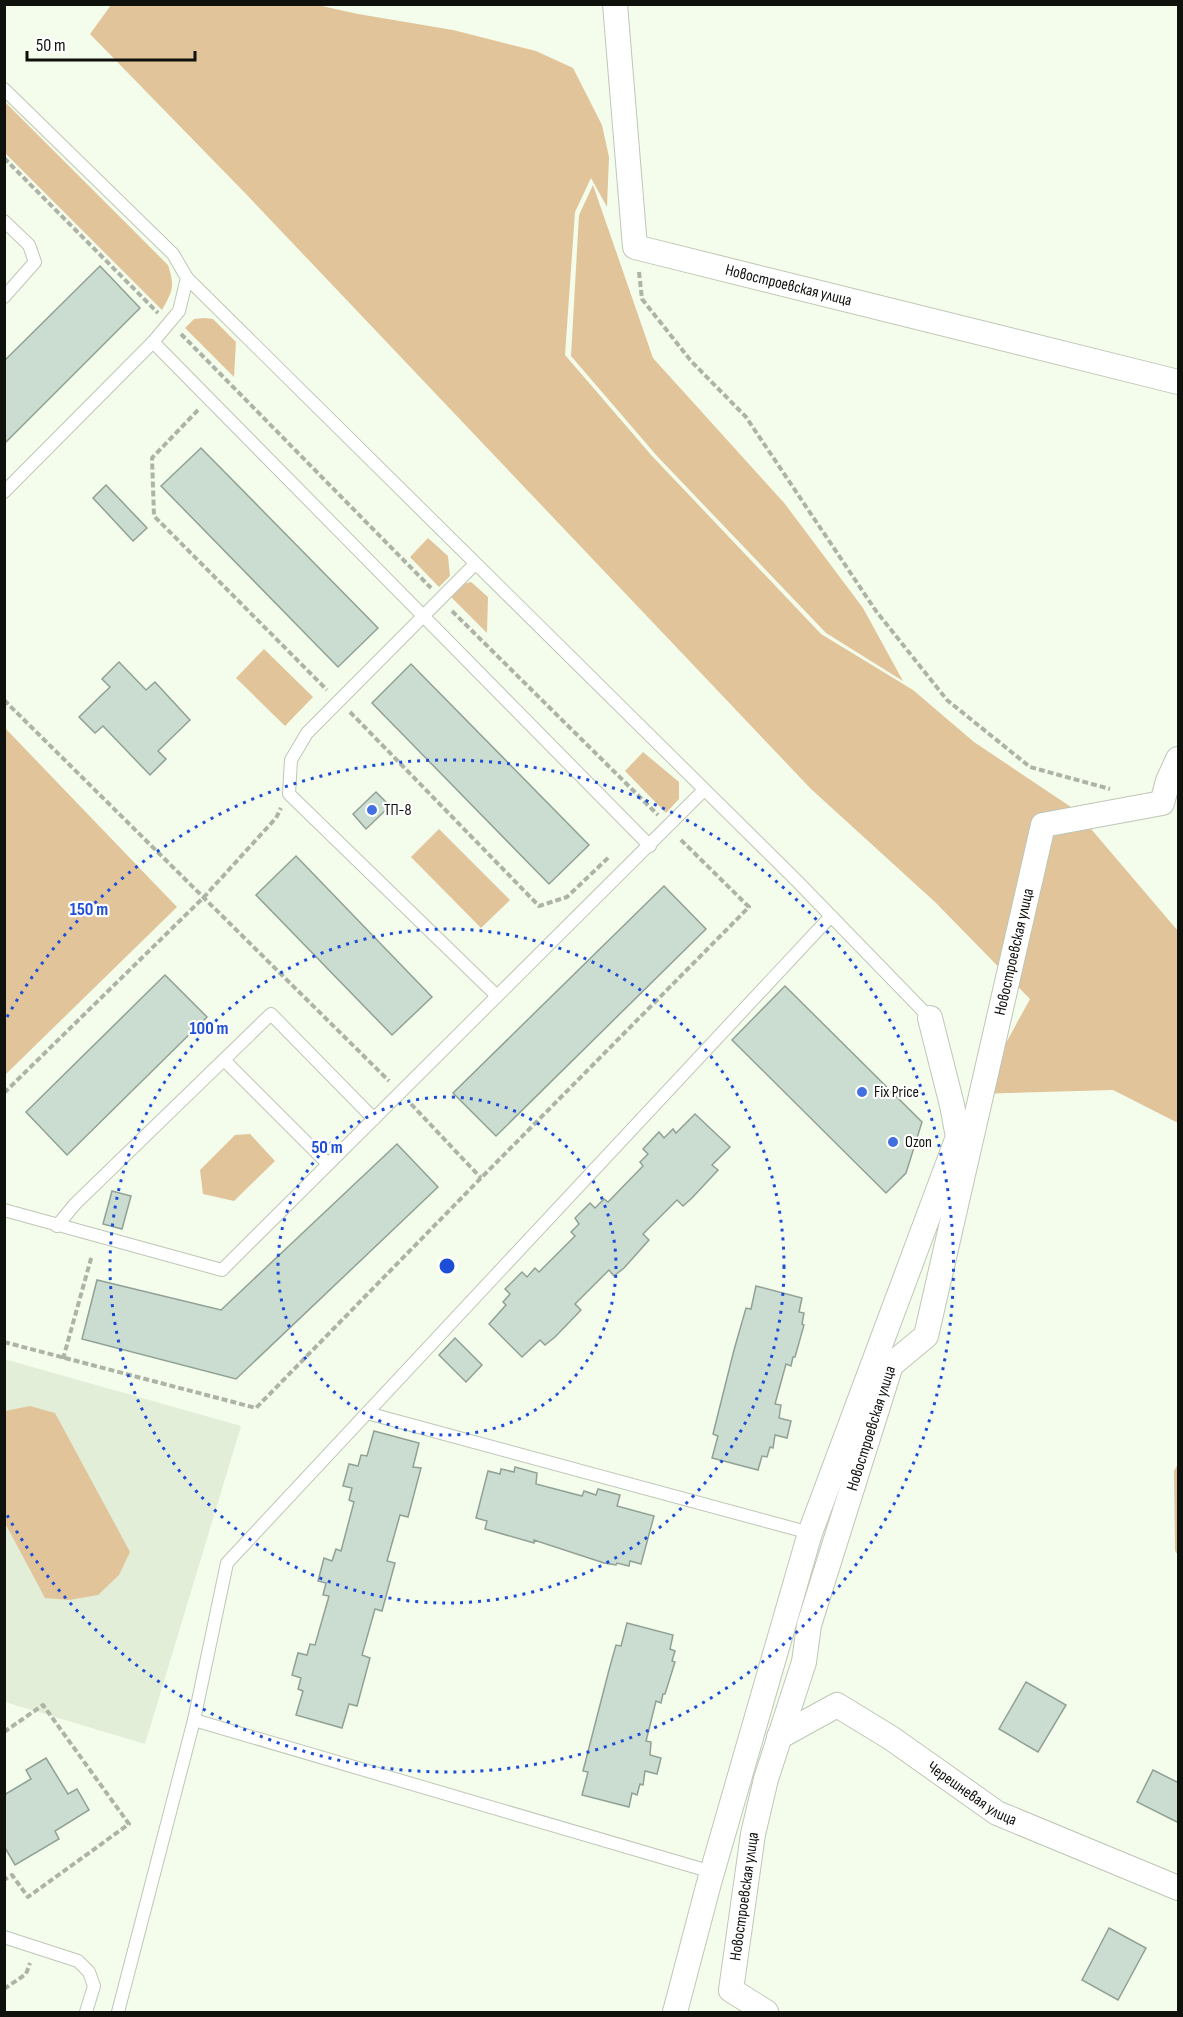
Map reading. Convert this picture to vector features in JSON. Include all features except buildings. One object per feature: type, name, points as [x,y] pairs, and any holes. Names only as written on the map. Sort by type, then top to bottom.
[{"type":"street","points":[[615,4],[636,247]]},
{"type":"street","name":"Новостроевская улица","points":[[636,247],[1179,382]]},
{"type":"street","name":"Новостроевская улица","points":[[766,2013],[731,1990],[753,1834],[779,1737],[804,1662],[809,1625],[891,1365],[926,1336],[1043,825],[1170,808],[1168,781],[1179,759]]},
{"type":"street","points":[[675,2013],[712,1872],[810,1533],[958,1137],[930,1018]]},
{"type":"street","name":"Черешневая улица","points":[[779,1737],[837,1705],[891,1738],[997,1813],[1179,1888]]},
{"type":"lane","points":[[4,88],[173,254],[187,278],[831,916],[930,1018]]},
{"type":"lane","points":[[4,221],[29,244],[36,262],[4,297]]},
{"type":"lane","points":[[4,492],[170,323],[179,311],[187,278]]},
{"type":"lane","points":[[153,342],[650,846]]},
{"type":"lane","points":[[475,564],[307,733],[291,760],[289,794],[497,996]]},
{"type":"lane","points":[[4,1210],[222,1270],[704,790]]},
{"type":"lane","points":[[118,2013],[194,1720],[227,1563],[831,916]]},
{"type":"lane","points":[[57,1226],[75,1204],[271,1014],[374,1119]]},
{"type":"lane","points":[[224,1060],[328,1164]]},
{"type":"lane","points":[[367,1413],[810,1533]]},
{"type":"lane","points":[[194,1720],[712,1872]]},
{"type":"lane","points":[[4,1937],[78,1961],[89,1972],[94,1986],[86,2013]]},
{"type":"path","points":[[4,158],[749,907],[256,1408],[4,1342]]},
{"type":"path","points":[[636,247],[642,299],[691,361],[746,417],[876,611],[947,700],[1030,767],[1118,791]]},
{"type":"path","points":[[4,700],[401,1093],[481,1178]]},
{"type":"path","points":[[4,1093],[204,897],[276,818],[289,794]]},
{"type":"path","points":[[63,1359],[92,1255]]},
{"type":"path","points":[[4,1732],[43,1705],[129,1824],[28,1897],[12,1875],[4,1880]]},
{"type":"path","points":[[4,1989],[26,1974],[35,1947]]},
{"type":"shaded area","points":[[111,5],[317,5],[453,30],[536,51],[573,68],[602,125],[609,157],[607,207],[591,178],[575,212],[565,355],[652,456],[821,634],[913,690],[974,742],[1074,809],[1178,931],[1178,1123],[1113,1090],[978,1094],[1030,999],[935,902],[811,789],[245,193],[90,34]]},
{"type":"shaded area","points":[[4,101],[168,265],[172,288],[162,310],[5,153]]},
{"type":"shaded area","points":[[593,185],[653,358],[785,504],[863,608],[903,681],[826,633],[657,456],[571,356],[579,215]]},
{"type":"shaded area","points":[[194,319],[213,319],[236,342],[234,377],[185,328]]},
{"type":"shaded area","points":[[428,538],[448,556],[450,576],[439,587],[410,557]]},
{"type":"shaded area","points":[[471,582],[488,597],[487,633],[451,597],[463,584]]},
{"type":"shaded area","points":[[264,649],[313,697],[285,726],[236,678]]},
{"type":"shaded area","points":[[5,728],[177,907],[5,1075]]},
{"type":"shaded area","points":[[643,752],[679,782],[679,799],[666,813],[625,771]]},
{"type":"shaded area","points":[[439,829],[510,900],[481,928],[411,857]]},
{"type":"shaded area","points":[[250,1134],[275,1161],[234,1201],[203,1194],[200,1170],[235,1135]]},
{"type":"shaded area","points":[[4,1359],[241,1426],[145,1744],[5,1702]]},
{"type":"shaded area","points":[[30,1406],[55,1413],[130,1552],[119,1575],[98,1595],[69,1600],[45,1598],[5,1523],[5,1411]]},
{"type":"shaded area","points":[[1178,1464],[1178,1555],[1175,1551],[1174,1471]]},
{"type":"place","name":"ТП-8","points":[[372,810]]},
{"type":"place","name":"Fix Price","points":[[862,1092]]},
{"type":"place","name":"Ozon","points":[[893,1142]]}]
